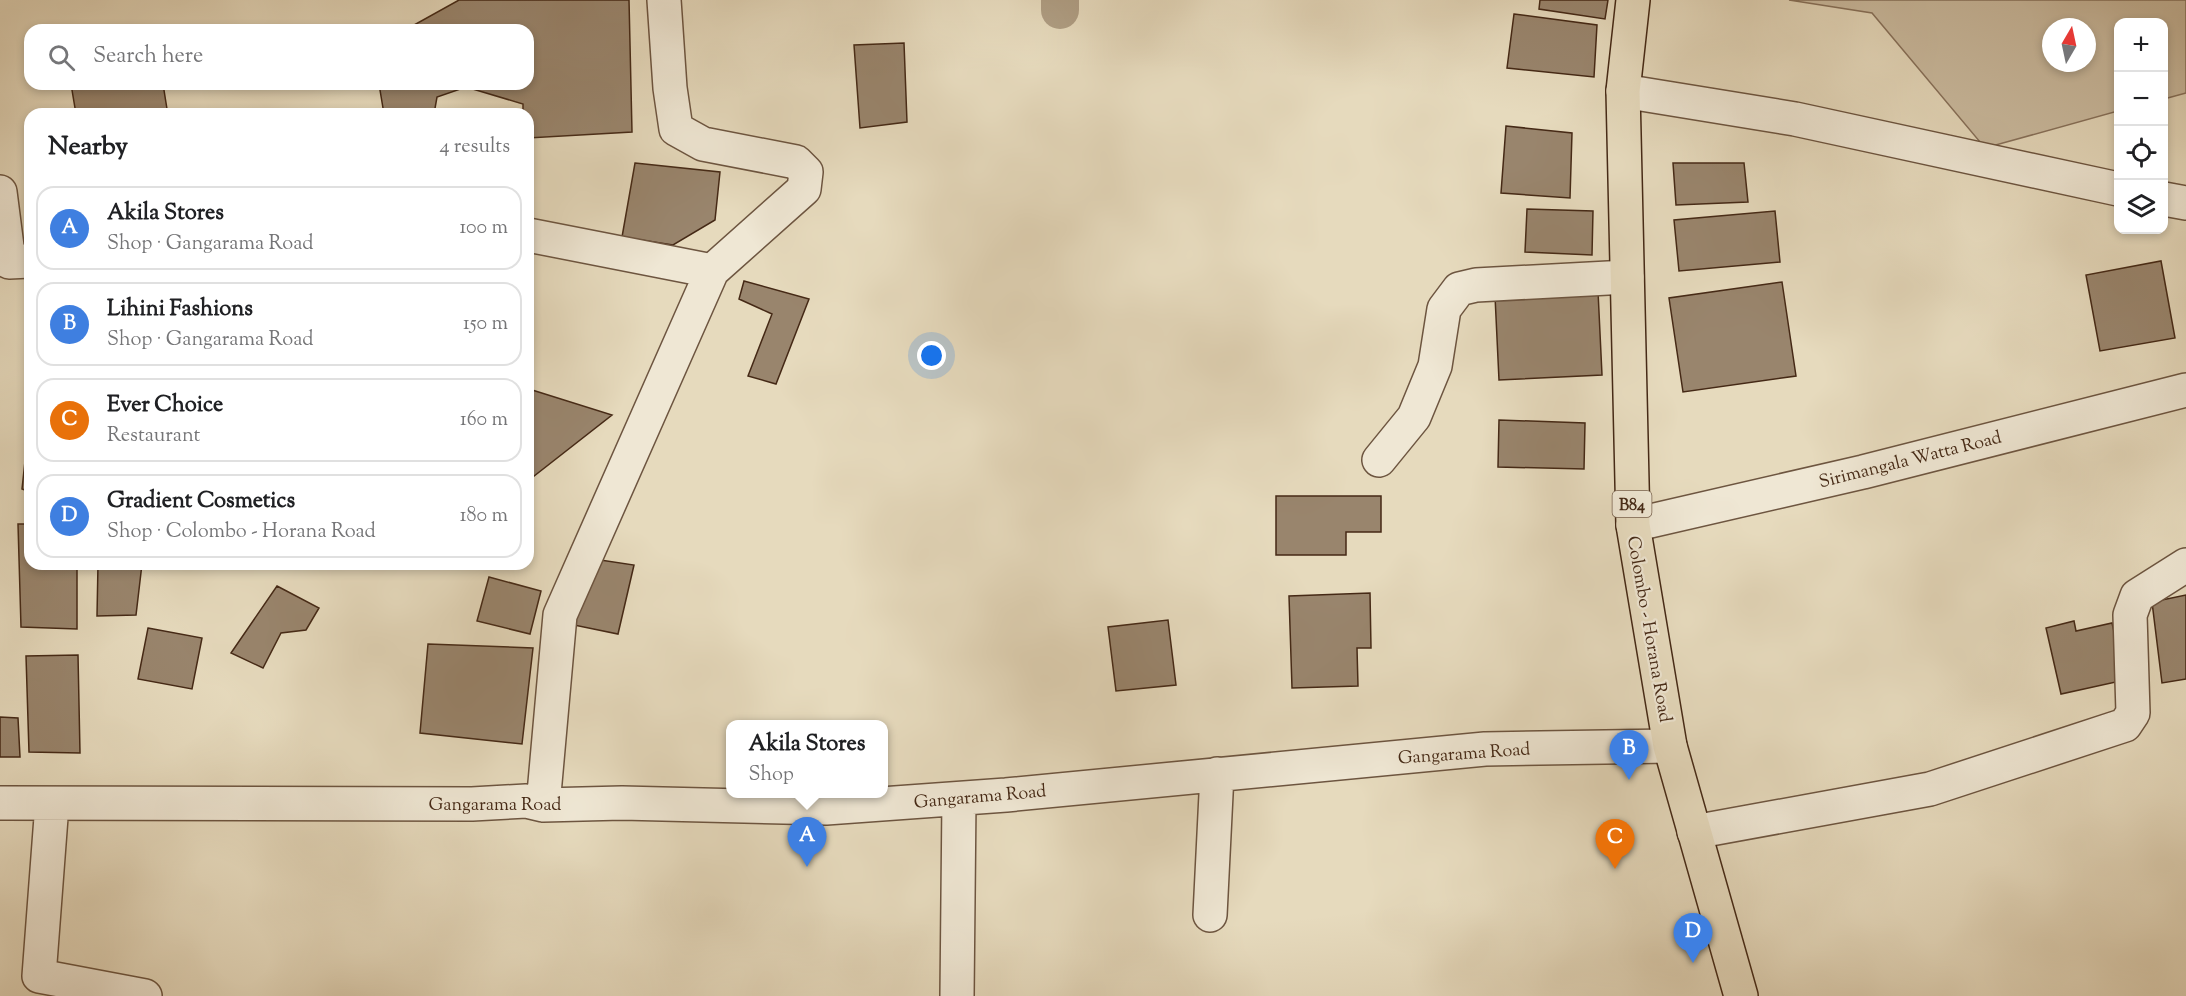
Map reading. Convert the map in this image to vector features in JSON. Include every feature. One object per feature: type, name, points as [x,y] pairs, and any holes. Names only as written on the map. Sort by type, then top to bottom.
[{"type":"main road","name":"Colombo - Horana Road","points":[[1632,0],[1623,91],[1633,525],[1670,746],[1741,996]]},
{"type":"street","points":[[543,805],[560,615],[712,271],[804,189],[806,172],[796,162],[703,144],[676,129],[670,88],[663,0]]},
{"type":"street","points":[[1623,91],[1795,119],[2114,188]]},
{"type":"street","points":[[0,192],[9,262],[24,261]]},
{"type":"street","points":[[2168,199],[2186,203]]},
{"type":"street","points":[[534,236],[712,271]]},
{"type":"street","points":[[1380,460],[1414,417],[1436,366],[1444,309],[1459,290],[1476,285],[1627,277]]},
{"type":"street","name":"Sirimangala Watta Road","points":[[1633,525],[1863,472],[2186,390]]},
{"type":"street","points":[[1694,832],[1930,789],[2125,725],[2133,713],[2130,615],[2138,596],[2186,565]]},
{"type":"street","name":"Gangarama Road","points":[[0,803],[472,804],[526,801],[543,805],[622,803],[826,808],[959,799],[1485,749],[1670,746]]},
{"type":"street","points":[[1210,915],[1217,774]]},
{"type":"street","points":[[957,996],[959,799]]},
{"type":"street","points":[[52,804],[39,976],[145,996]]},
{"type":"shaded area","points":[[1789,0],[2186,0],[2186,93],[2168,98],[2168,18],[2114,18],[2114,112],[1985,148],[1872,13]]},
{"type":"building","points":[[459,0],[629,0],[632,132],[534,138],[534,108],[523,108],[523,104],[476,90],[534,90],[534,24],[416,24]]},
{"type":"building","points":[[1540,0],[1608,0],[1605,19],[1539,9]]},
{"type":"building","points":[[1514,14],[1597,25],[1594,77],[1507,68]]},
{"type":"building","points":[[904,43],[907,122],[860,128],[854,45]]},
{"type":"building","points":[[72,90],[164,90],[167,108],[75,108]]},
{"type":"building","points":[[380,90],[457,90],[437,97],[435,108],[383,108]]},
{"type":"building","points":[[1506,126],[1572,133],[1570,198],[1501,193]]},
{"type":"building","points":[[635,163],[720,172],[715,220],[673,245],[622,237]]},
{"type":"building","points":[[1673,163],[1744,163],[1748,202],[1676,205]]},
{"type":"building","points":[[1527,209],[1593,211],[1592,255],[1525,252]]},
{"type":"building","points":[[1775,211],[1780,262],[1679,271],[1674,220]]},
{"type":"building","points":[[2161,261],[2175,338],[2100,351],[2086,275]]},
{"type":"building","points":[[744,281],[809,299],[776,384],[748,376],[772,314],[739,299]]},
{"type":"building","points":[[1782,282],[1796,376],[1683,392],[1669,298]]},
{"type":"building","points":[[1598,291],[1602,375],[1499,380],[1495,296]]},
{"type":"building","points":[[534,391],[612,415],[534,476]]},
{"type":"building","points":[[1499,420],[1585,423],[1584,469],[1498,467]]},
{"type":"building","points":[[1276,496],[1381,496],[1381,532],[1346,532],[1346,555],[1276,555]]},
{"type":"building","points":[[18,524],[24,524],[24,570],[77,570],[77,629],[21,627]]},
{"type":"building","points":[[587,558],[634,565],[618,634],[569,624]]},
{"type":"building","points":[[98,570],[141,570],[136,615],[97,616]]},
{"type":"building","points":[[489,577],[541,591],[530,634],[477,621]]},
{"type":"building","points":[[277,586],[319,608],[306,630],[281,633],[263,668],[231,653]]},
{"type":"building","points":[[1370,593],[1371,648],[1357,648],[1358,686],[1292,688],[1289,596]]},
{"type":"building","points":[[2186,595],[2186,679],[2162,683],[2152,602]]},
{"type":"building","points":[[1168,620],[1176,685],[1116,691],[1108,627]]},
{"type":"building","points":[[2074,621],[2076,631],[2112,623],[2125,680],[2061,694],[2046,628]]},
{"type":"building","points":[[148,628],[202,638],[192,689],[138,679]]},
{"type":"building","points":[[428,644],[533,648],[522,744],[420,733]]},
{"type":"building","points":[[78,655],[80,753],[29,752],[26,656]]},
{"type":"building","points":[[0,717],[18,718],[20,757],[0,757]]},
{"type":"waterway","points":[[1060,0],[1060,10]]},
{"type":"place","name":"Lihini Fashions","points":[[1629,780]]},
{"type":"place","name":"Akila Stores","points":[[807,867]]},
{"type":"place","name":"Ever Choice","points":[[1615,869]]},
{"type":"place","name":"Gradient Cosmetics","points":[[1693,963]]}]
